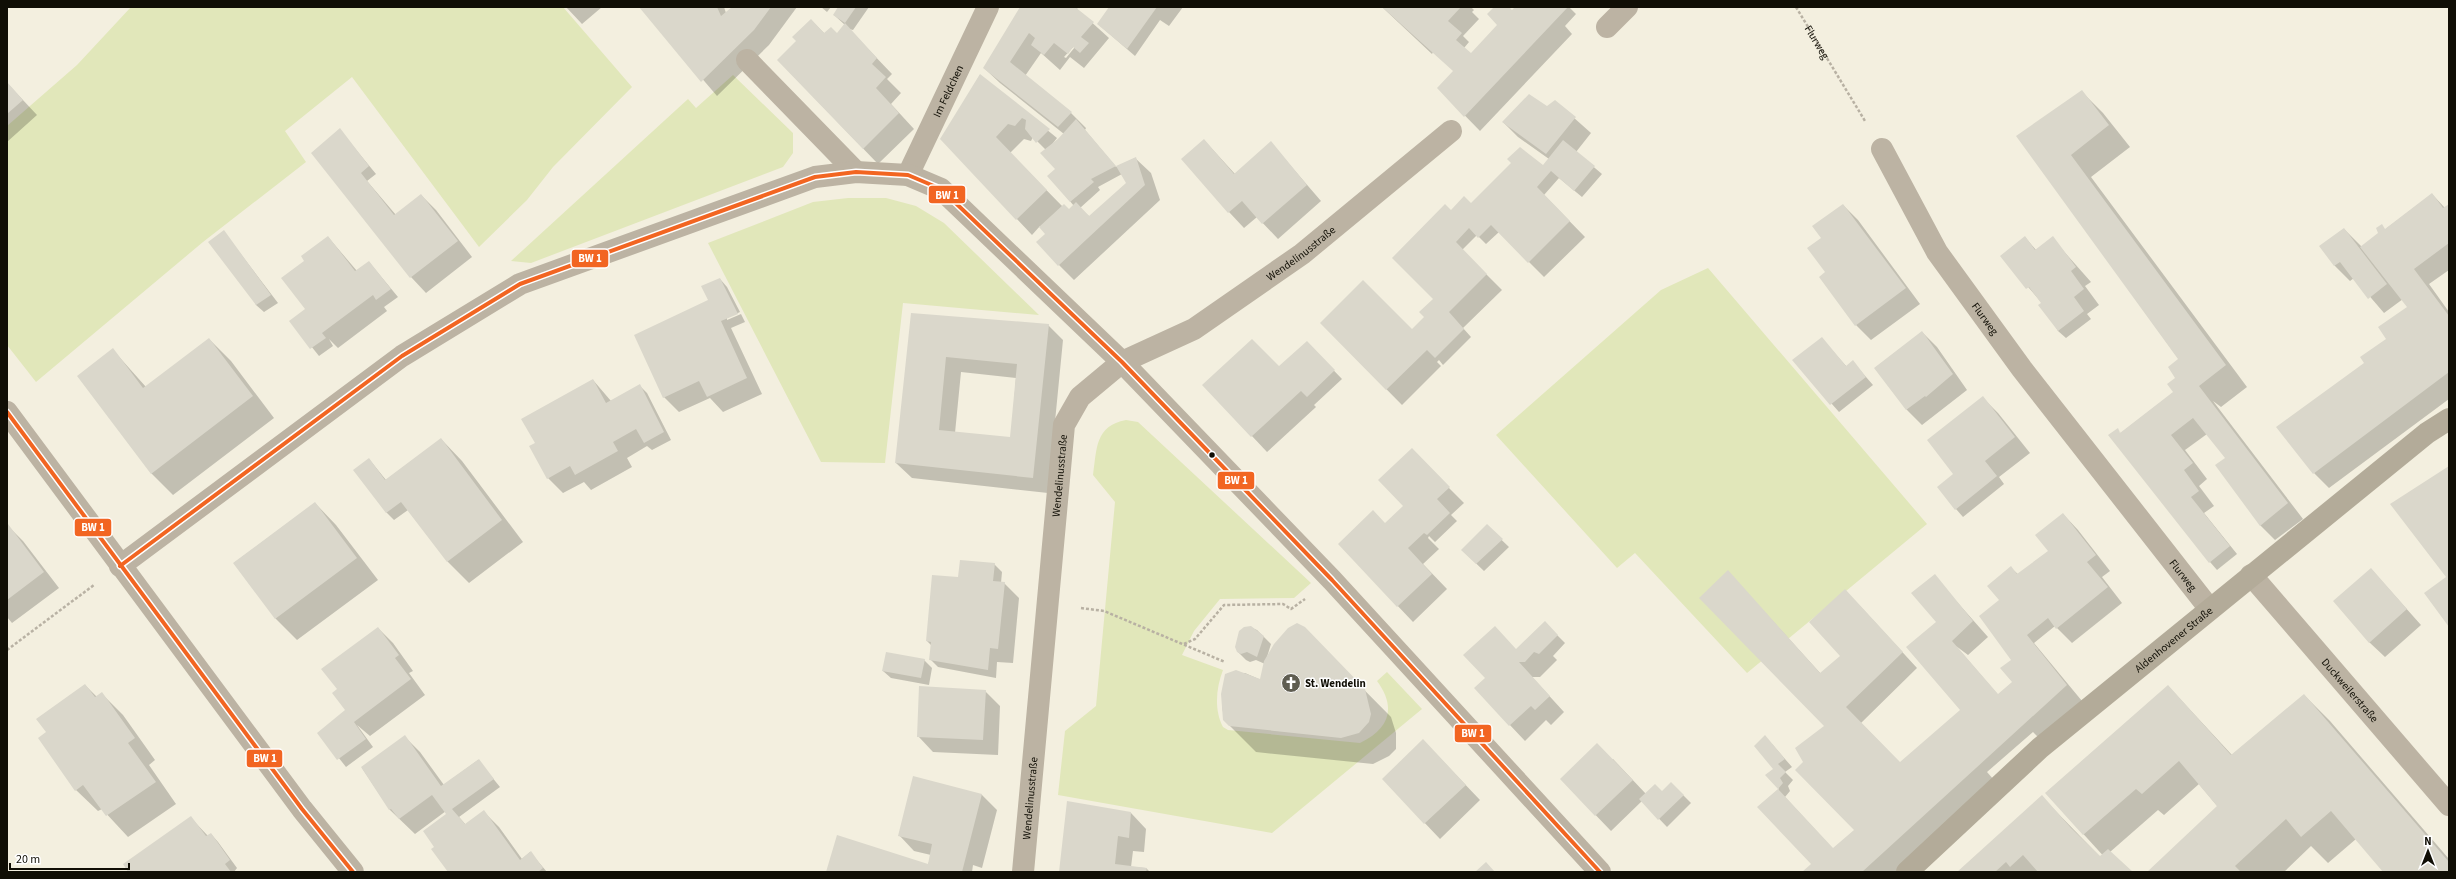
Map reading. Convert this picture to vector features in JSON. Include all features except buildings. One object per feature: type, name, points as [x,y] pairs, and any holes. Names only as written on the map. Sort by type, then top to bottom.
[{"type":"main road","name":"Aldenhovener Straße","points":[[1907,872],[2040,748],[2209,608],[2427,433],[2449,419]]},
{"type":"street","name":"Im Feldchen","points":[[908,175],[988,7]]},
{"type":"street","points":[[1608,27],[1627,7]]},
{"type":"street","points":[[747,60],[856,172]]},
{"type":"street","name":"Wendelinusstraße","points":[[1023,872],[1064,425],[1080,397],[1122,362],[1194,329],[1302,254],[1451,131]]},
{"type":"street","name":"Flurweg","points":[[1882,149],[1941,258],[2022,369],[2209,608]]},
{"type":"street","points":[[120,566],[402,356],[520,284],[815,177],[856,172],[908,175],[941,188],[1122,362],[1332,580],[1600,872]]},
{"type":"street","points":[[7,412],[302,809],[353,872]]},
{"type":"street","name":"Duckweilerstraße","points":[[2251,575],[2449,805]]},
{"type":"path","name":"Flurweg","points":[[1796,7],[1882,149]]},
{"type":"path","points":[[7,650],[120,566]]},
{"type":"path","points":[[1184,644],[1195,639],[1224,605],[1282,604],[1291,609],[1332,580]]},
{"type":"path","points":[[1048,605],[1104,611],[1225,662]]},
{"type":"green space","points":[[131,7],[563,7],[632,87],[553,167],[527,200],[479,247],[352,77],[285,131],[306,162],[203,242],[36,382],[7,345],[7,126],[77,65]]},
{"type":"green space","points":[[733,75],[793,133],[793,153],[783,167],[531,263],[511,261],[688,99],[696,108]]},
{"type":"green space","points":[[848,198],[886,198],[916,206],[944,223],[1039,315],[903,303],[885,463],[821,462],[708,243],[813,202]]},
{"type":"green space","points":[[1708,268],[1927,524],[1747,673],[1635,553],[1617,568],[1496,435],[1661,290]]},
{"type":"green space","points":[[1126,420],[1138,422],[1311,583],[1294,598],[1220,599],[1194,631],[1182,655],[1223,670],[1219,684],[1217,706],[1223,727],[1228,730],[1360,743],[1378,731],[1387,717],[1387,700],[1377,681],[1387,672],[1422,709],[1272,833],[1058,795],[1065,731],[1096,706],[1115,502],[1093,475],[1097,447],[1099,440],[1108,427]]},
{"type":"transit line","points":[[120,566],[402,356],[520,284],[815,177],[856,172],[908,175],[941,189],[1122,362],[1332,580],[1600,872]]},
{"type":"transit line","points":[[7,412],[302,809],[353,872]]},
{"type":"place","name":"St. Wendelin","points":[[1291,683]]}]
